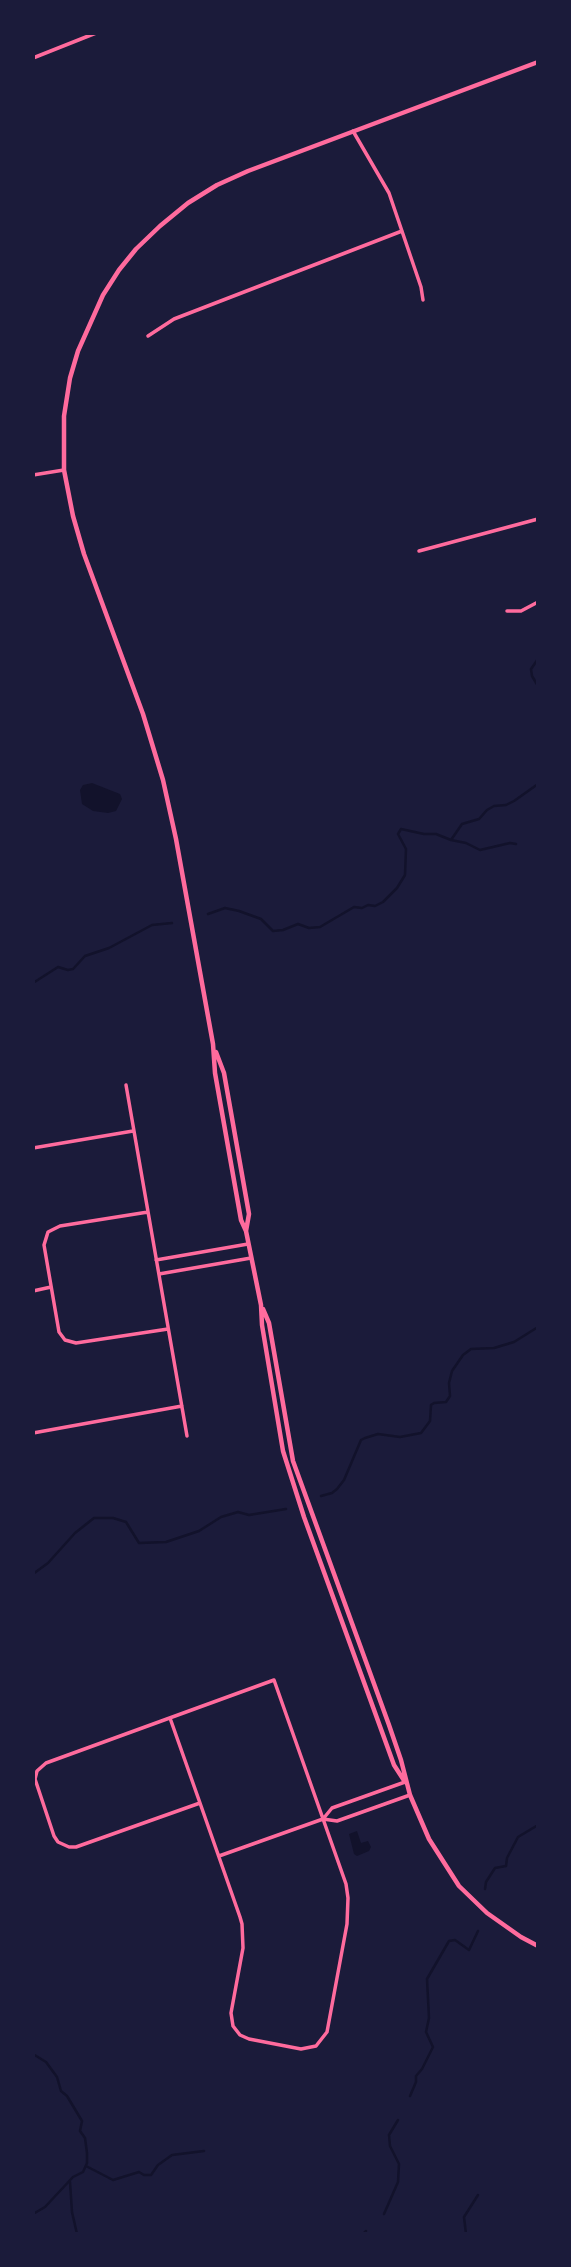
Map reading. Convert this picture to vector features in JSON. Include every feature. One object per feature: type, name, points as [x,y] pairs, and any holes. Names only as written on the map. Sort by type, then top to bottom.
[{"type":"street","points":[[33,58],[96,33]]},
{"type":"street","points":[[538,62],[248,171],[217,185],[178,210],[136,249],[103,295],[78,351],[70,378],[64,416],[64,470],[79,538],[143,714],[163,780],[189,909],[213,1044],[217,1087],[241,1220],[246,1231],[261,1305],[268,1363],[289,1473],[394,1765],[405,1782],[429,1839],[459,1886],[487,1913],[538,1946]]},
{"type":"street","points":[[353,131],[389,193],[423,300]]},
{"type":"street","points":[[148,336],[174,319],[402,231]]},
{"type":"street","points":[[33,475],[64,470]]},
{"type":"street","points":[[419,551],[538,519]]},
{"type":"street","points":[[507,611],[521,611],[538,602]]},
{"type":"street","points":[[213,1044],[224,1073],[249,1214],[246,1231]]},
{"type":"street","points":[[125,1085],[187,1436]]},
{"type":"street","points":[[33,1148],[134,1131]]},
{"type":"street","points":[[148,1212],[51,1229],[44,1244],[51,1287],[59,1332],[62,1338],[69,1342],[168,1329]]},
{"type":"street","points":[[156,1260],[248,1244]]},
{"type":"street","points":[[159,1274],[251,1258]]},
{"type":"street","points":[[33,1291],[51,1287]]},
{"type":"street","points":[[33,1433],[182,1406]]},
{"type":"street","points":[[170,1718],[219,1856],[240,1917],[243,1948],[231,2013],[233,2026],[240,2035],[249,2039],[311,2049],[321,2043],[327,2032],[348,1913],[346,1884],[274,1680],[46,1763],[35,1775],[35,1783],[50,1826],[63,1846],[76,1847],[200,1803]]},
{"type":"street","points":[[323,1819],[332,1808],[405,1782]]},
{"type":"street","points":[[219,1856],[323,1819],[337,1821],[410,1795]]},
{"type":"shaded area","points":[[92,783],[120,794],[122,799],[116,811],[93,811],[82,804],[80,790],[83,785]]},
{"type":"shaded area","points":[[357,1831],[361,1843],[368,1841],[371,1847],[369,1851],[357,1856],[354,1854],[349,1834]]},
{"type":"waterway","points":[[538,659],[531,669],[538,686]]},
{"type":"waterway","points":[[451,840],[462,824],[479,819],[494,806],[514,801],[538,784]]},
{"type":"waterway","points":[[208,914],[225,908],[239,911],[261,919],[273,931],[298,924],[309,928],[320,927],[354,907],[375,906],[397,888],[405,875],[406,849],[398,834],[401,829],[436,834],[480,850],[516,844]]},
{"type":"waterway","points":[[33,983],[58,967],[73,969],[85,956],[109,948],[152,925],[172,923]]},
{"type":"waterway","points":[[321,1496],[332,1493],[344,1480],[361,1440],[378,1434],[400,1437],[421,1433],[430,1421],[431,1405],[446,1402],[450,1396],[452,1371],[463,1355],[471,1349],[494,1348],[514,1342],[538,1327]]},
{"type":"waterway","points":[[33,1574],[94,1518],[113,1518],[126,1522],[139,1543],[166,1542],[199,1531],[221,1517],[238,1512],[249,1515],[286,1509]]},
{"type":"waterway","points":[[485,1889],[486,1882],[495,1868],[506,1866],[507,1858],[518,1837],[538,1825]]},
{"type":"waterway","points":[[410,2096],[416,2076],[433,2047],[426,2032],[429,2018],[427,1979],[449,1941],[455,1940],[469,1950],[478,1931]]},
{"type":"waterway","points":[[33,2054],[46,2062],[57,2077],[61,2091],[82,2121],[80,2131],[85,2138],[87,2153],[83,2172],[73,2177],[45,2207],[33,2214]]},
{"type":"waterway","points":[[384,2214],[398,2182],[399,2164],[390,2146],[389,2135],[398,2120]]},
{"type":"waterway","points":[[86,2166],[113,2180],[139,2172],[151,2175],[158,2165],[172,2155],[204,2151]]},
{"type":"waterway","points":[[70,2182],[77,2234]]},
{"type":"waterway","points":[[466,2234],[464,2217],[478,2195]]},
{"type":"waterway","points":[[363,2234],[366,2231]]}]
